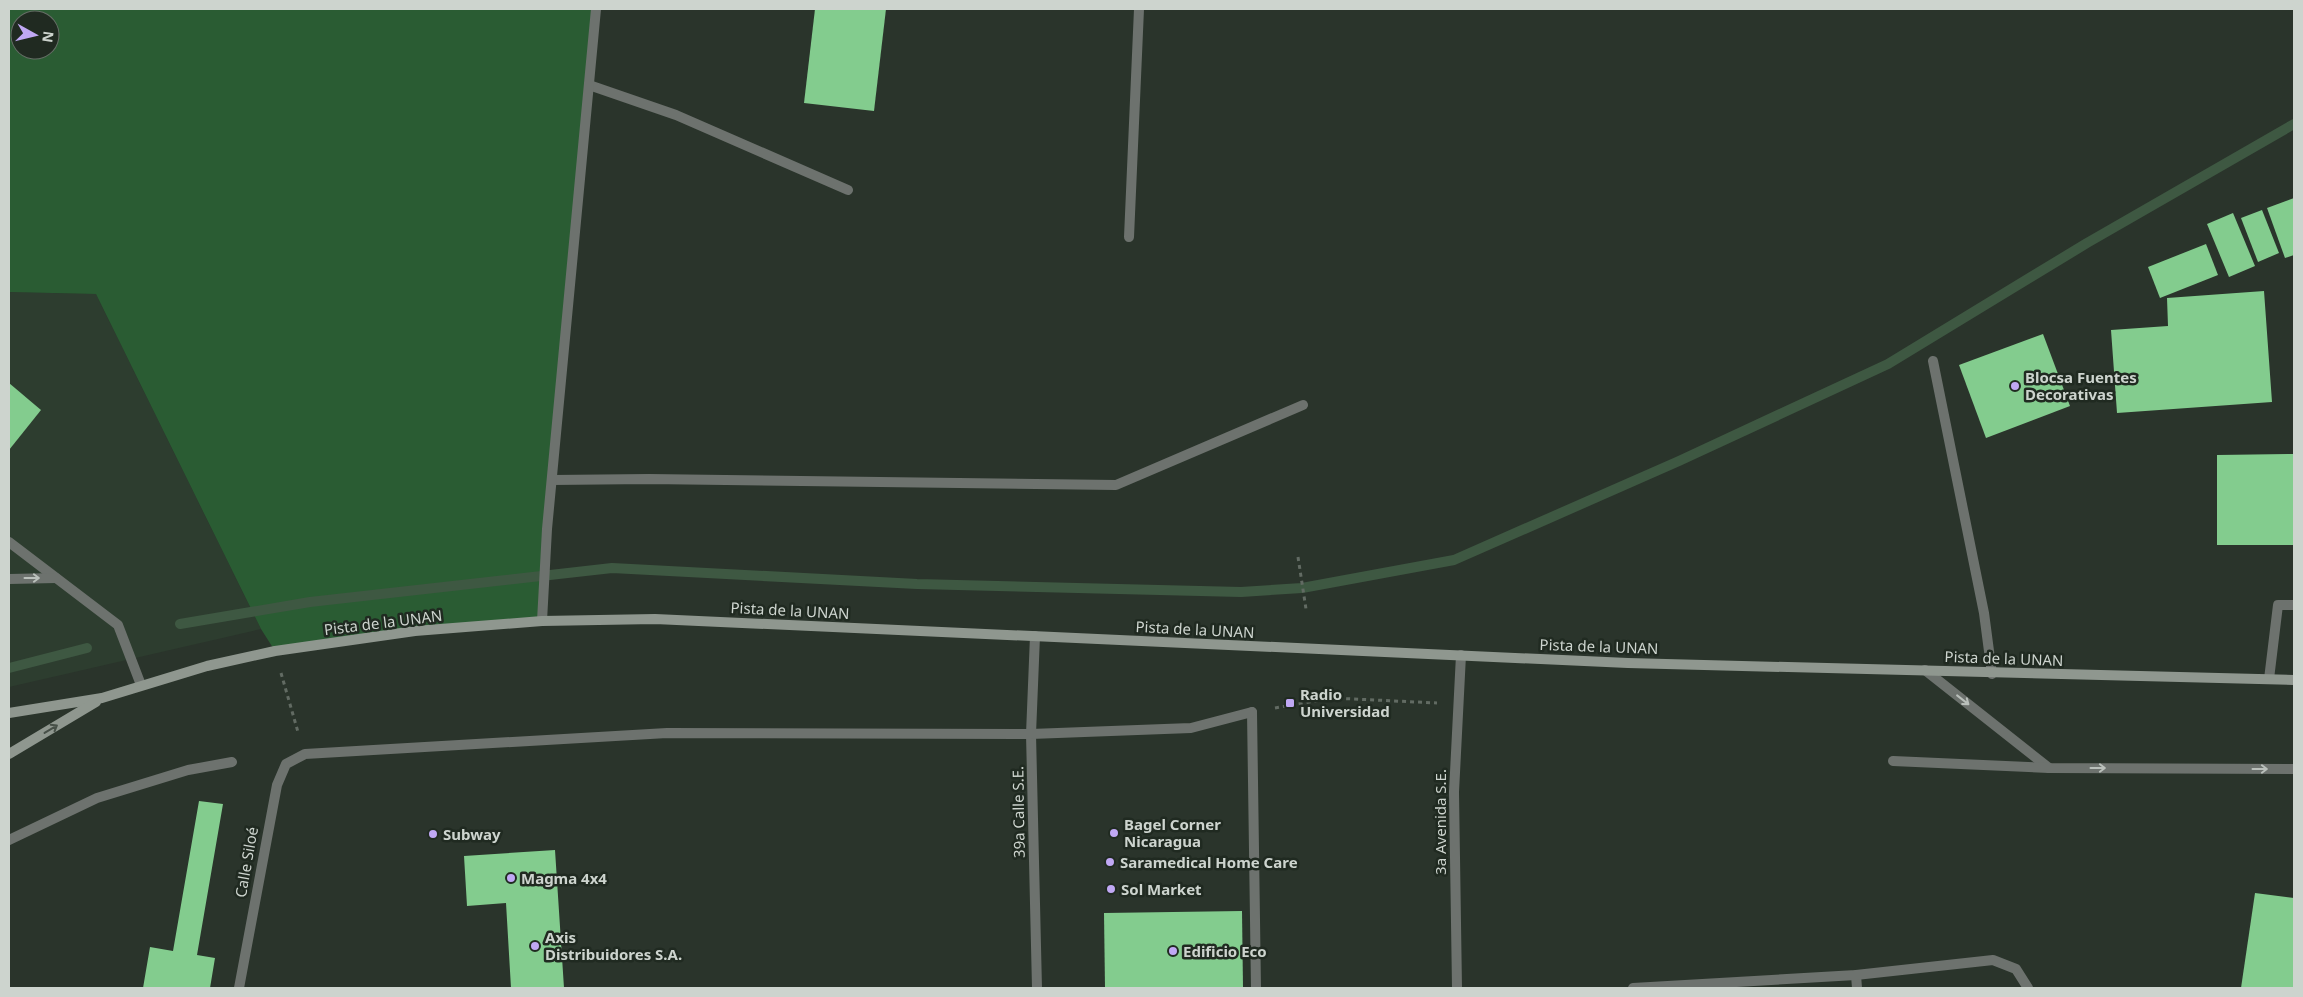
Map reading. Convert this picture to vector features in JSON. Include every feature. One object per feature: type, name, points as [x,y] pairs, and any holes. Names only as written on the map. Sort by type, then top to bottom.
[{"type":"main road","name":"Pista de la UNAN","points":[[9,713],[102,698],[207,666],[275,651],[415,631],[542,621],[654,619],[1628,662],[1925,670],[1992,674],[2294,680]]},
{"type":"main road","name":"Pista de la UNAN","points":[[9,754],[102,698]]},
{"type":"street","points":[[542,621],[547,528],[596,9]]},
{"type":"street","points":[[1129,237],[1139,9]]},
{"type":"street","points":[[590,85],[676,116],[848,190]]},
{"type":"street","points":[[1933,361],[1984,613],[1992,674]]},
{"type":"street","points":[[552,480],[649,479],[1116,485],[1302,405]]},
{"type":"street","points":[[9,542],[118,625],[141,685]]},
{"type":"street","points":[[9,579],[56,578]]},
{"type":"street","points":[[2269,679],[2278,605],[2294,605]]},
{"type":"street","name":"39a Calle S.E.","points":[[1036,636],[1031,734],[1037,988]]},
{"type":"street","name":"3a Avenida S.E.","points":[[1457,988],[1454,792],[1461,655]]},
{"type":"street","points":[[1925,670],[2049,768]]},
{"type":"street","points":[[305,754],[667,734],[1031,734],[1191,728],[1252,712],[1256,988]]},
{"type":"street","name":"Calle Siloé","points":[[239,988],[276,785],[286,764],[305,754]]},
{"type":"street","points":[[1893,761],[2049,768],[2294,770]]},
{"type":"street","points":[[9,840],[97,798],[188,770],[232,762]]},
{"type":"street","points":[[1633,988],[1856,975],[1993,960],[2016,969],[2028,988]]},
{"type":"street","points":[[1856,975],[1857,988]]},
{"type":"path","points":[[1298,557],[1306,609]]},
{"type":"path","points":[[275,651],[305,754]]},
{"type":"path","points":[[1252,712],[1334,698],[1458,704]]},
{"type":"shaded area","points":[[9,292],[96,294],[261,629],[9,687]]},
{"type":"green space","points":[[9,9],[596,9],[542,621],[275,651],[261,629],[96,294],[9,292]]},
{"type":"building","points":[[815,9],[886,9],[874,111],[804,103]]},
{"type":"building","points":[[2294,198],[2294,255],[2285,258],[2267,208]]},
{"type":"building","points":[[2262,210],[2279,253],[2258,262],[2241,218]]},
{"type":"building","points":[[2233,213],[2255,266],[2229,277],[2207,224]]},
{"type":"building","points":[[2206,244],[2218,275],[2160,298],[2148,267]]},
{"type":"building","points":[[2264,291],[2272,402],[2117,413],[2111,330],[2168,326],[2167,298]]},
{"type":"building","name":"Blocsa Fuentes Decorativas","points":[[2043,334],[2070,406],[1986,438],[1959,365]]},
{"type":"building","points":[[9,383],[41,410],[9,450]]},
{"type":"building","points":[[2294,454],[2294,545],[2217,545],[2217,455]]},
{"type":"building","points":[[199,801],[223,804],[197,955],[215,958],[210,988],[143,988],[150,947],[173,951]]},
{"type":"building","points":[[555,850],[564,988],[511,988],[506,903],[467,906],[464,856]]},
{"type":"building","points":[[2255,893],[2294,898],[2294,988],[2241,988]]},
{"type":"building","name":"Edificio Eco","points":[[1242,911],[1243,988],[1105,988],[1104,913]]},
{"type":"waterway","points":[[180,624],[310,602],[612,568],[917,584],[1241,592],[1302,588],[1454,560],[1679,461],[1888,364],[2087,243],[2294,124]]},
{"type":"waterway","points":[[9,668],[87,648]]},
{"type":"place","name":"Blocsa Fuentes Decorativas","points":[[2015,386]]},
{"type":"place","name":"Radio Universidad","points":[[1290,703]]},
{"type":"place","name":"Bagel Corner Nicaragua","points":[[1114,833]]},
{"type":"place","name":"Subway","points":[[433,834]]},
{"type":"place","name":"Saramedical Home Care","points":[[1110,862]]},
{"type":"place","name":"Magma 4x4","points":[[511,878]]},
{"type":"place","name":"Sol Market","points":[[1111,889]]},
{"type":"place","name":"Axis Distribuidores S.A.","points":[[535,946]]},
{"type":"place","name":"Edificio Eco","points":[[1173,951]]}]
